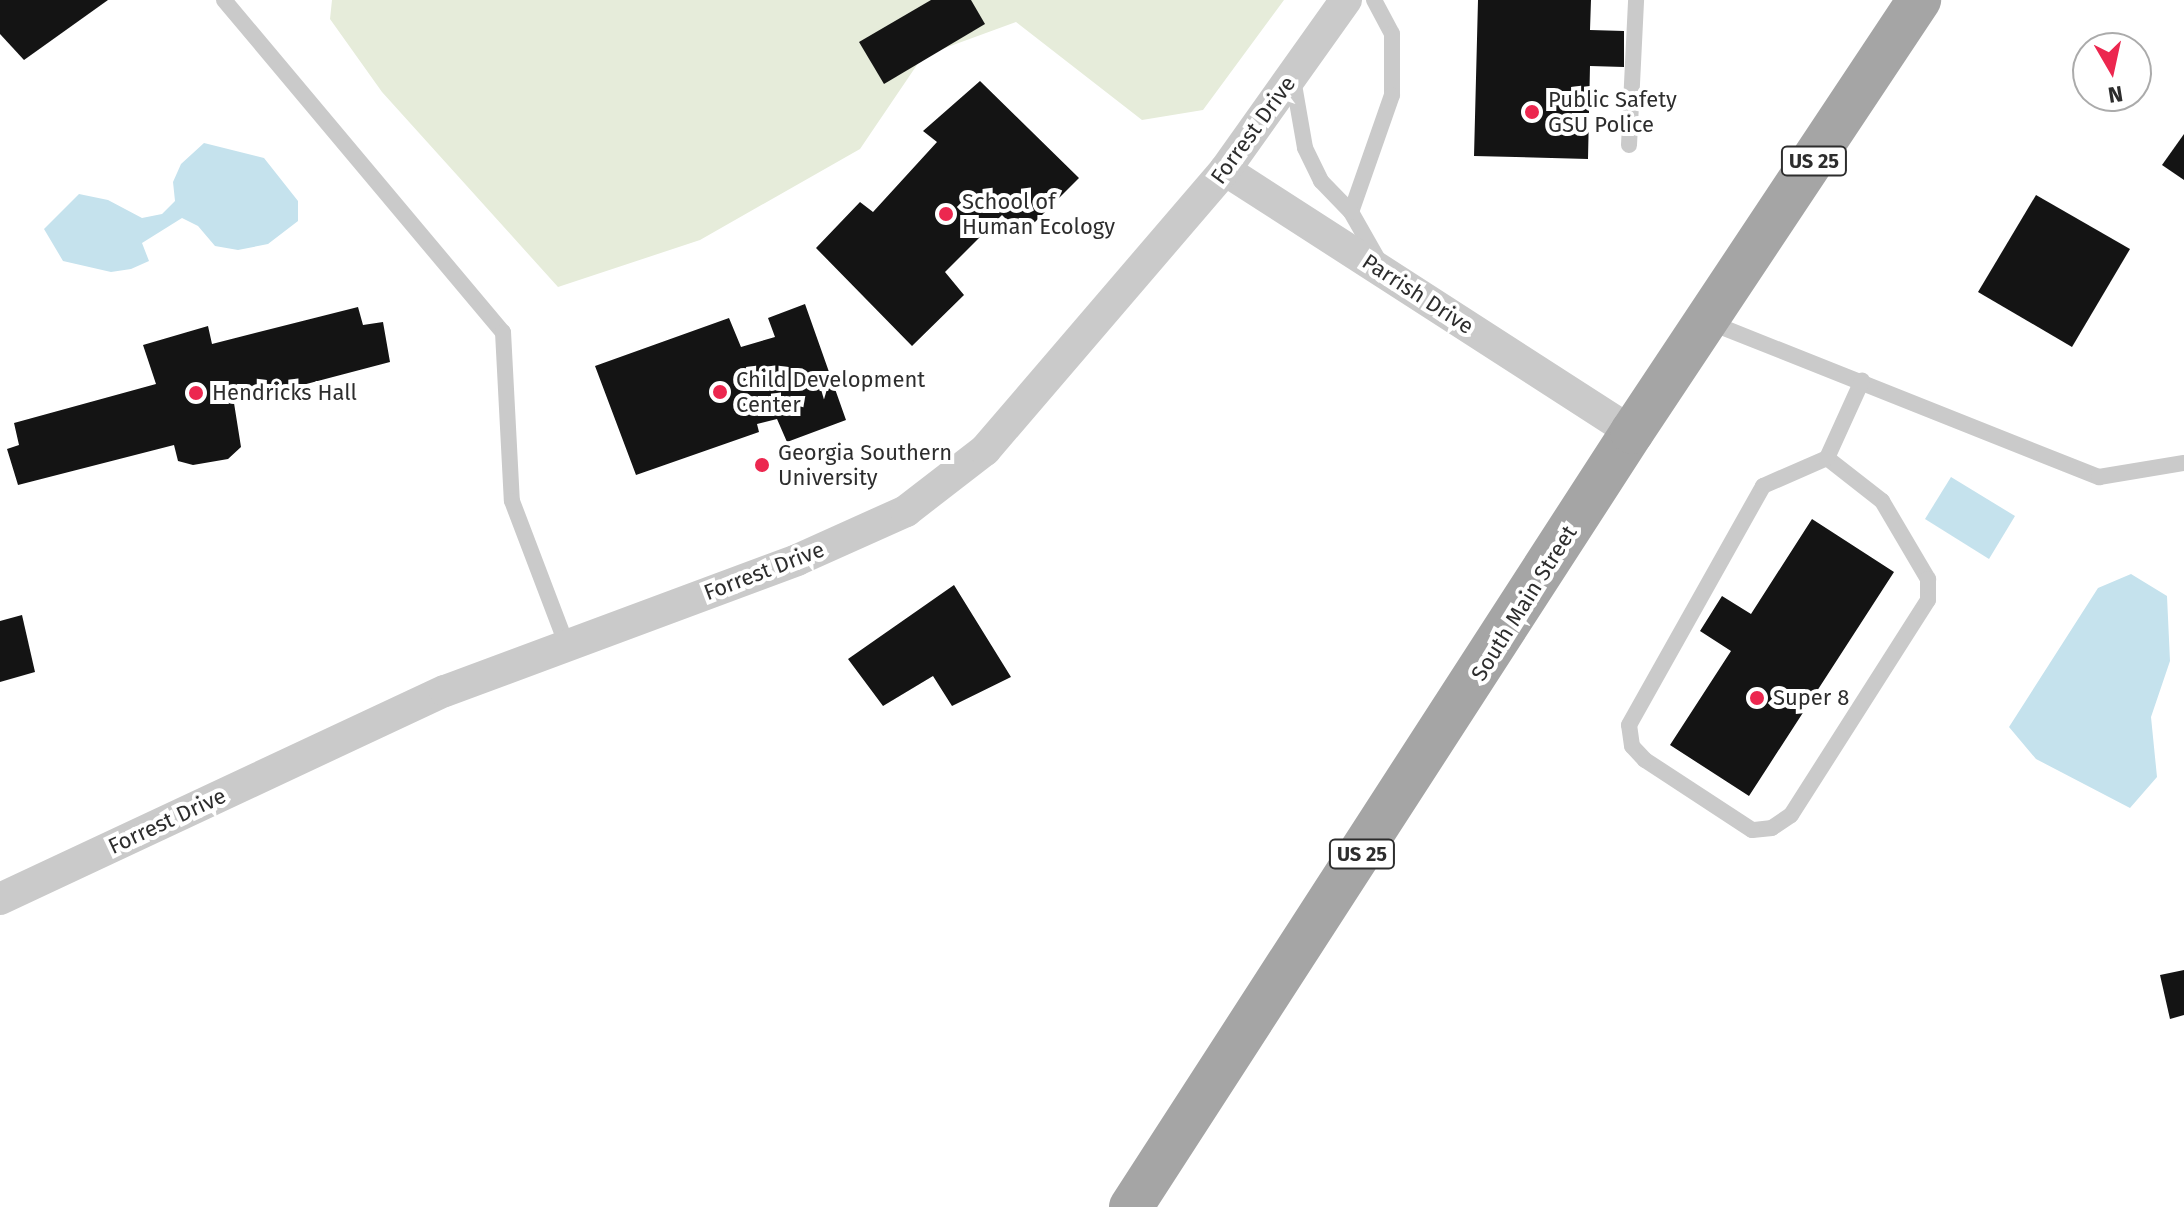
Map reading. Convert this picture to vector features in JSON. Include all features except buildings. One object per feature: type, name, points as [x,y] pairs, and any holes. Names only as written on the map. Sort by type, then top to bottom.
[{"type":"main road","name":"South Main Street","points":[[1131,1207],[1621,426],[1709,322],[1919,0]]},
{"type":"street","name":"Forrest Drive","points":[[0,899],[445,691],[797,560],[906,511],[985,450],[1225,170],[1346,0]]},
{"type":"street","name":"Parrish Drive","points":[[1225,170],[1621,426]]},
{"type":"lane","points":[[224,0],[503,332],[512,501],[567,646]]},
{"type":"lane","points":[[1351,212],[1392,95],[1392,34],[1374,0]]},
{"type":"lane","points":[[1629,145],[1636,0]]},
{"type":"lane","points":[[1292,76],[1305,148],[1321,181],[1351,212],[1385,271]]},
{"type":"lane","points":[[1709,322],[2099,477],[2184,463]]},
{"type":"lane","points":[[1827,458],[1882,501],[1928,579],[1928,600],[1791,815],[1772,828],[1752,830],[1645,760],[1632,746],[1629,725],[1763,486],[1827,458],[1862,381]]},
{"type":"green space","points":[[332,0],[1284,0],[1203,110],[1142,120],[1016,22],[923,56],[860,149],[700,240],[558,287],[382,92],[330,19]]},
{"type":"water","points":[[204,143],[264,158],[298,201],[298,221],[268,244],[238,250],[215,246],[198,226],[182,218],[142,243],[149,261],[131,269],[111,272],[63,261],[44,229],[79,194],[108,200],[142,218],[162,214],[175,201],[173,182],[181,164]]},
{"type":"water","points":[[1951,477],[2015,516],[1989,559],[1925,519]]},
{"type":"water","points":[[2131,574],[2167,596],[2170,661],[2151,717],[2157,777],[2130,808],[2036,759],[2009,727],[2098,588]]},
{"type":"place","name":"Public Safety GSU Police","points":[[1532,112]]},
{"type":"place","name":"School of Human Ecology","points":[[946,214]]},
{"type":"place","name":"Child Development Center","points":[[720,392]]},
{"type":"place","name":"Hendricks Hall","points":[[196,393]]},
{"type":"place","name":"Georgia Southern University","points":[[762,465]]},
{"type":"place","name":"Super 8","points":[[1757,698]]}]
